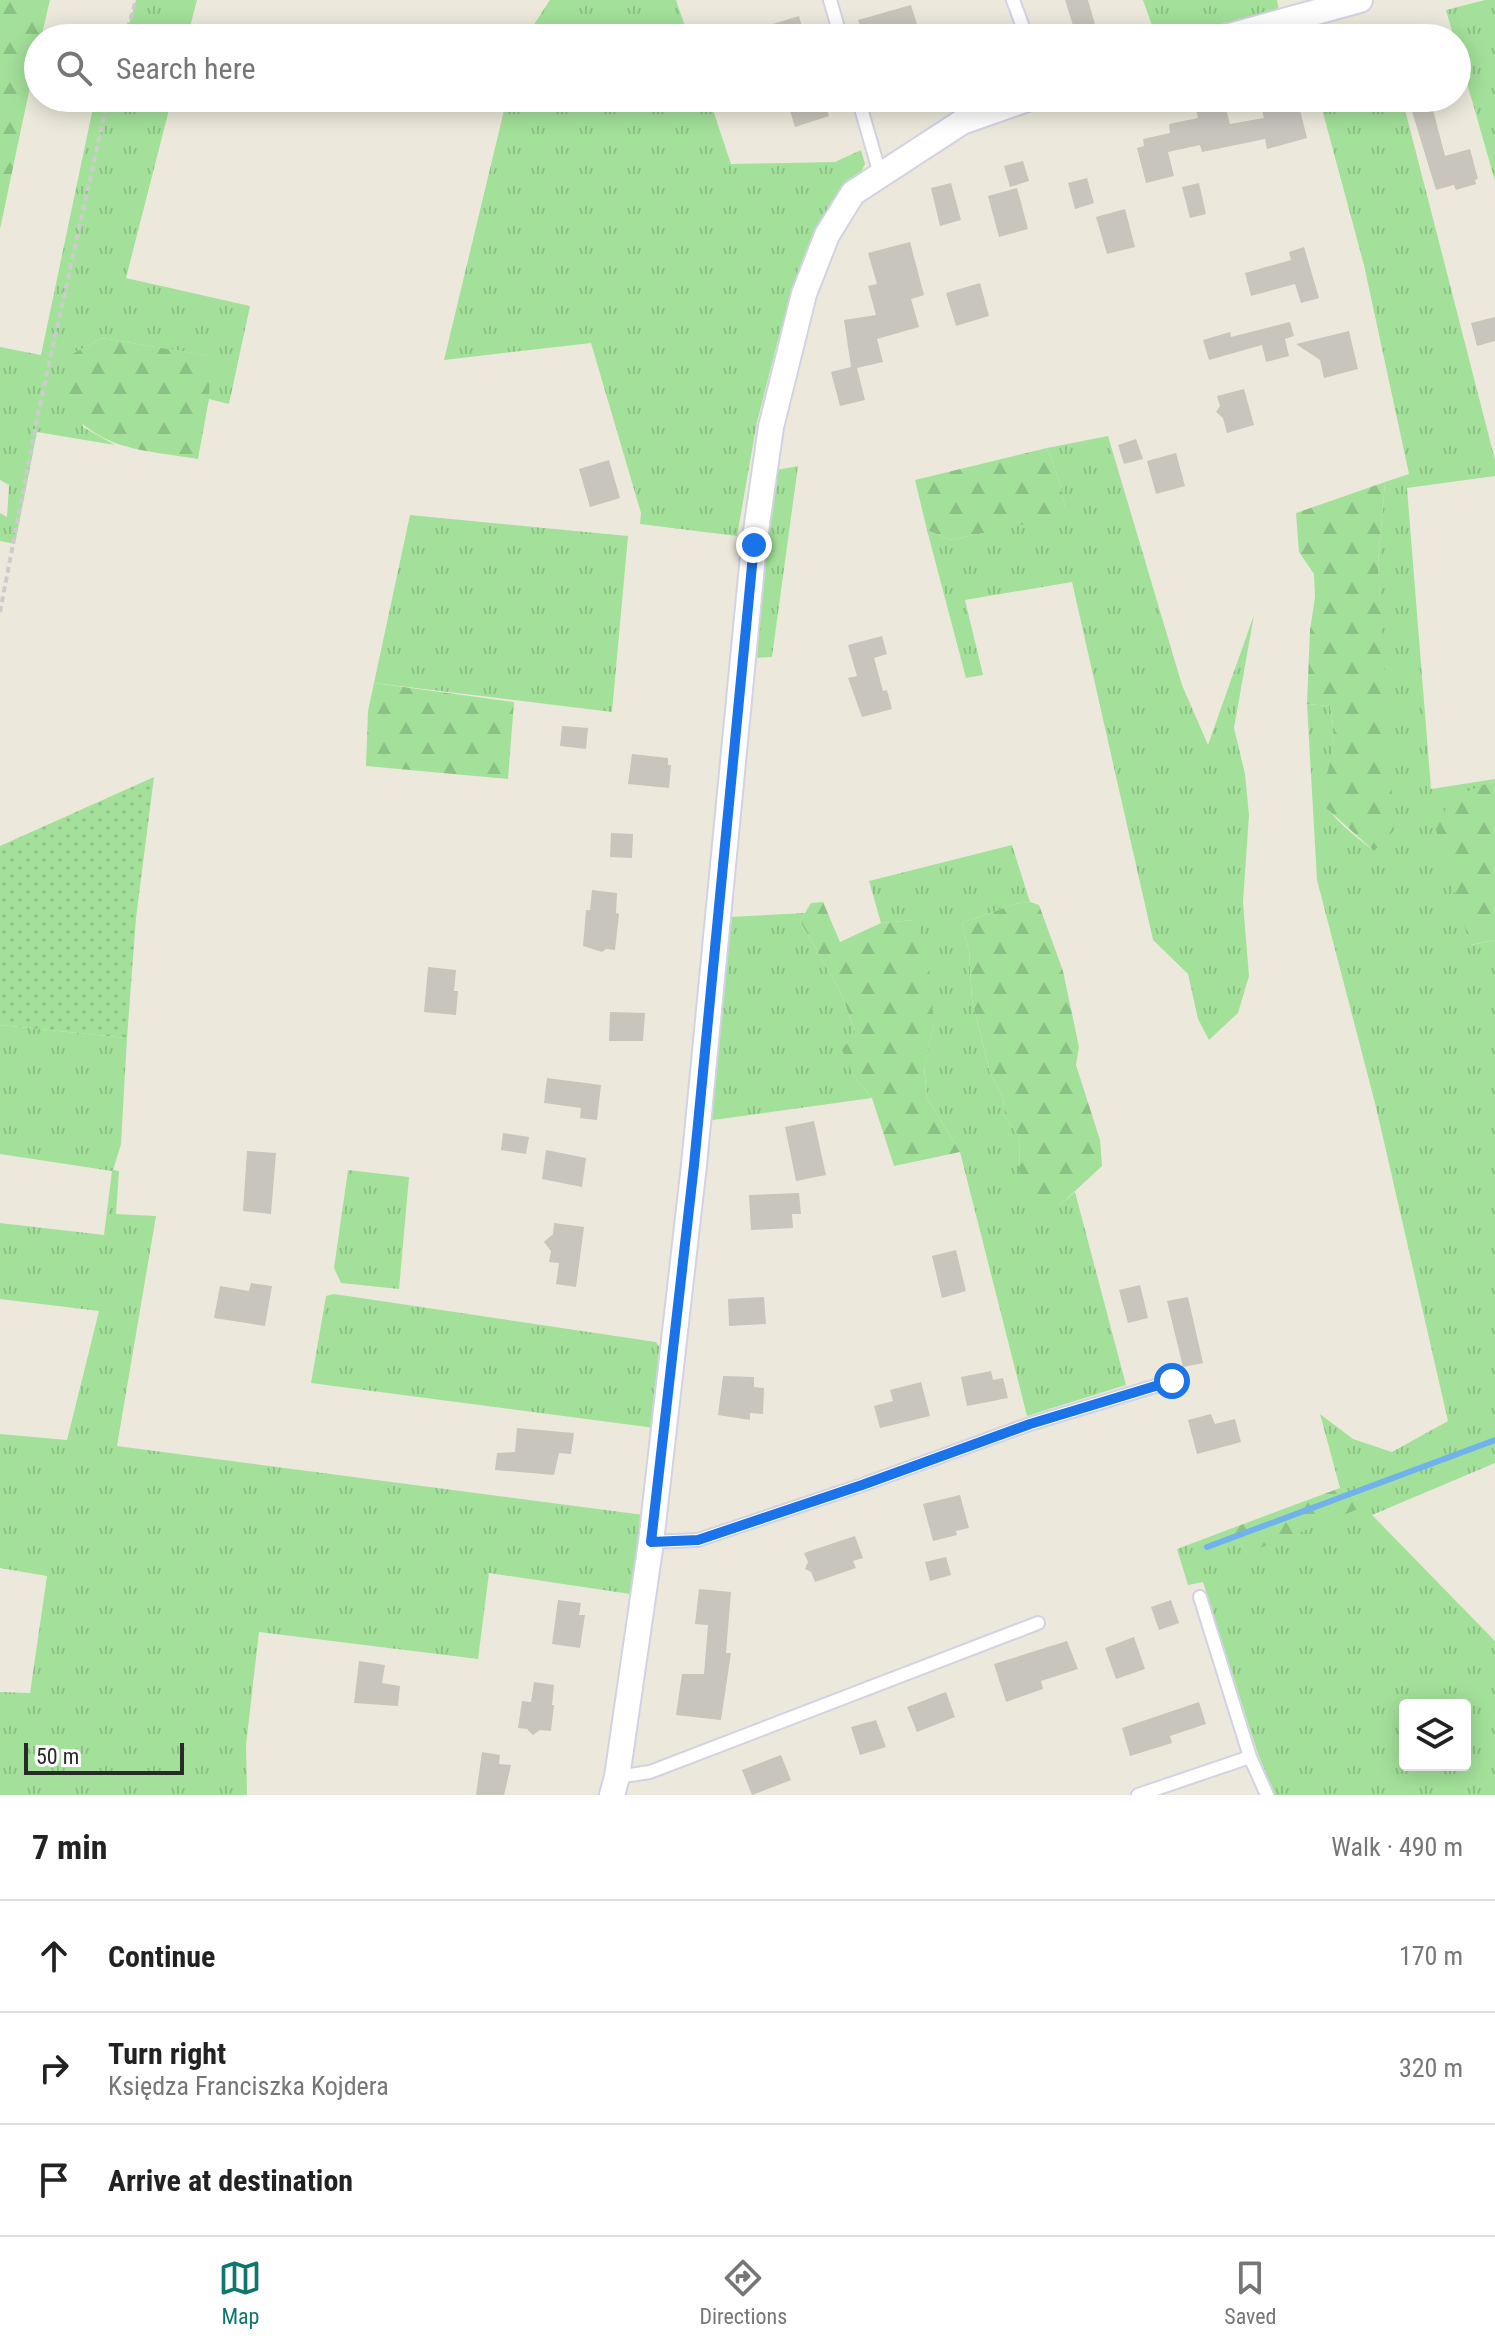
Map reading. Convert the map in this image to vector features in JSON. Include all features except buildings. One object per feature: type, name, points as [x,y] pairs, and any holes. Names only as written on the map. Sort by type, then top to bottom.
[{"type":"street","points":[[1273,24],[1360,0]]},
{"type":"street","points":[[615,1786],[651,1542],[695,1150],[754,545],[771,427],[804,294],[827,235],[853,193],[962,122],[990,112]]},
{"type":"lane","points":[[830,0],[837,24]]},
{"type":"lane","points":[[1013,0],[1022,24]]},
{"type":"lane","points":[[862,112],[880,174]]},
{"type":"lane","points":[[651,1542],[698,1540],[1030,1424],[1172,1381]]},
{"type":"lane","points":[[1200,1597],[1250,1757],[1267,1795]]},
{"type":"lane","points":[[615,1786],[1038,1623]]},
{"type":"lane","points":[[1138,1795],[1250,1757]]},
{"type":"path","points":[[129,24],[136,0]]},
{"type":"path","points":[[0,612],[38,414],[105,112]]},
{"type":"green space","points":[[0,0],[50,0],[44,24],[24,24],[25,112],[0,229]]},
{"type":"green space","points":[[136,0],[197,0],[191,24],[129,24]]},
{"type":"green space","points":[[550,0],[676,0],[684,24],[534,24]]},
{"type":"green space","points":[[1143,0],[1277,0],[1279,10],[1236,24],[1152,24]]},
{"type":"green space","points":[[1495,0],[1495,181],[1471,97],[1471,24],[1450,24],[1446,10]]},
{"type":"green space","points":[[92,112],[168,112],[126,278],[250,306],[229,404],[209,399],[210,356],[102,338],[72,354],[83,427],[115,445],[37,432],[15,544],[0,541],[0,513],[7,517],[9,485],[0,480],[0,347],[41,355]]},
{"type":"green space","points":[[504,112],[714,112],[731,164],[835,162],[861,150],[865,164],[861,172],[812,237],[778,340],[757,422],[737,536],[640,524],[641,513],[591,343],[444,360]]},
{"type":"green space","points":[[1323,112],[1406,112],[1495,460],[1495,476],[1407,488],[1431,789],[1495,779],[1495,782],[1489,783],[1471,945],[1495,940],[1495,1463],[1372,1515],[1495,1641],[1495,1795],[1275,1795],[1258,1754],[1203,1582],[1188,1585],[1177,1549],[1230,1529],[1247,1553],[1358,1500],[1340,1488],[1320,1414],[1353,1439],[1392,1452],[1448,1421],[1376,1107],[1317,880],[1307,704],[1330,706],[1332,717],[1331,762],[1319,794],[1336,819],[1374,851],[1383,663],[1378,564],[1385,482],[1409,474],[1364,265]]},
{"type":"green space","points":[[102,338],[211,356],[209,399],[198,459],[124,446],[94,432],[63,406],[72,354]]},
{"type":"green space","points":[[1108,436],[1182,685],[1208,745],[1254,615],[1234,728],[1245,774],[1249,815],[1243,902],[1249,976],[1238,1013],[1209,1040],[1198,1019],[1188,974],[1153,940],[1072,582],[965,600],[983,675],[966,678],[927,530],[950,540],[983,533],[1065,506],[1047,448]]},
{"type":"green space","points":[[1047,448],[1065,506],[1040,521],[950,540],[927,530],[915,480]]},
{"type":"green space","points":[[798,466],[772,657],[751,658],[771,471]]},
{"type":"green space","points":[[1385,482],[1378,564],[1394,830],[1374,851],[1325,807],[1314,805],[1329,768],[1333,734],[1330,706],[1307,704],[1314,574],[1299,552],[1296,513]]},
{"type":"green space","points":[[410,515],[628,536],[612,712],[374,683]]},
{"type":"green space","points":[[374,683],[514,702],[508,779],[366,766],[368,711]]},
{"type":"green space","points":[[154,777],[136,918],[127,1038],[0,1025],[0,846]]},
{"type":"green space","points":[[1495,782],[1495,940],[1470,945],[1435,827],[1459,797]]},
{"type":"green space","points":[[1012,845],[1030,902],[1015,904],[962,923],[969,951],[972,1000],[990,1073],[1003,1097],[1005,1117],[1020,1138],[1019,1169],[1038,1205],[1060,1205],[1075,1192],[1126,1385],[1027,1416],[960,1152],[927,1098],[924,1066],[934,1025],[913,920],[881,923],[869,881]]},
{"type":"green space","points":[[823,902],[840,942],[881,923],[913,920],[927,943],[934,1025],[924,1067],[927,1098],[960,1152],[894,1166],[872,1098],[853,1075],[842,1050],[855,1031],[842,995],[800,921],[811,903]]},
{"type":"green space","points":[[1030,902],[1039,905],[1063,971],[1079,1047],[1076,1065],[1100,1140],[1102,1166],[1060,1205],[1038,1205],[1022,1194],[1020,1138],[1005,1117],[1003,1097],[990,1073],[972,1000],[969,951],[962,923],[1015,904]]},
{"type":"green space","points":[[805,913],[800,921],[842,995],[855,1031],[853,1075],[872,1098],[706,1121],[728,917]]},
{"type":"green space","points":[[0,1025],[127,1038],[121,1144],[113,1170],[119,1171],[116,1214],[156,1216],[117,1446],[644,1515],[630,1594],[489,1573],[478,1659],[259,1632],[246,1745],[247,1795],[0,1795],[0,1692],[30,1693],[47,1576],[0,1568],[0,1434],[67,1440],[99,1311],[0,1299],[0,1223],[104,1235],[112,1171],[0,1154]]},
{"type":"green space","points":[[348,1170],[409,1177],[399,1289],[341,1283],[334,1268]]},
{"type":"green space","points":[[334,1294],[656,1342],[663,1352],[655,1428],[311,1383],[326,1296]]},
{"type":"green space","points":[[1340,1488],[1358,1500],[1360,1504],[1356,1510],[1247,1553],[1230,1529]]},
{"type":"waterway","points":[[1207,1547],[1495,1440]]},
{"type":"route","points":[[754,545],[694,1165],[651,1542],[698,1540],[1030,1424],[1172,1381]]}]
